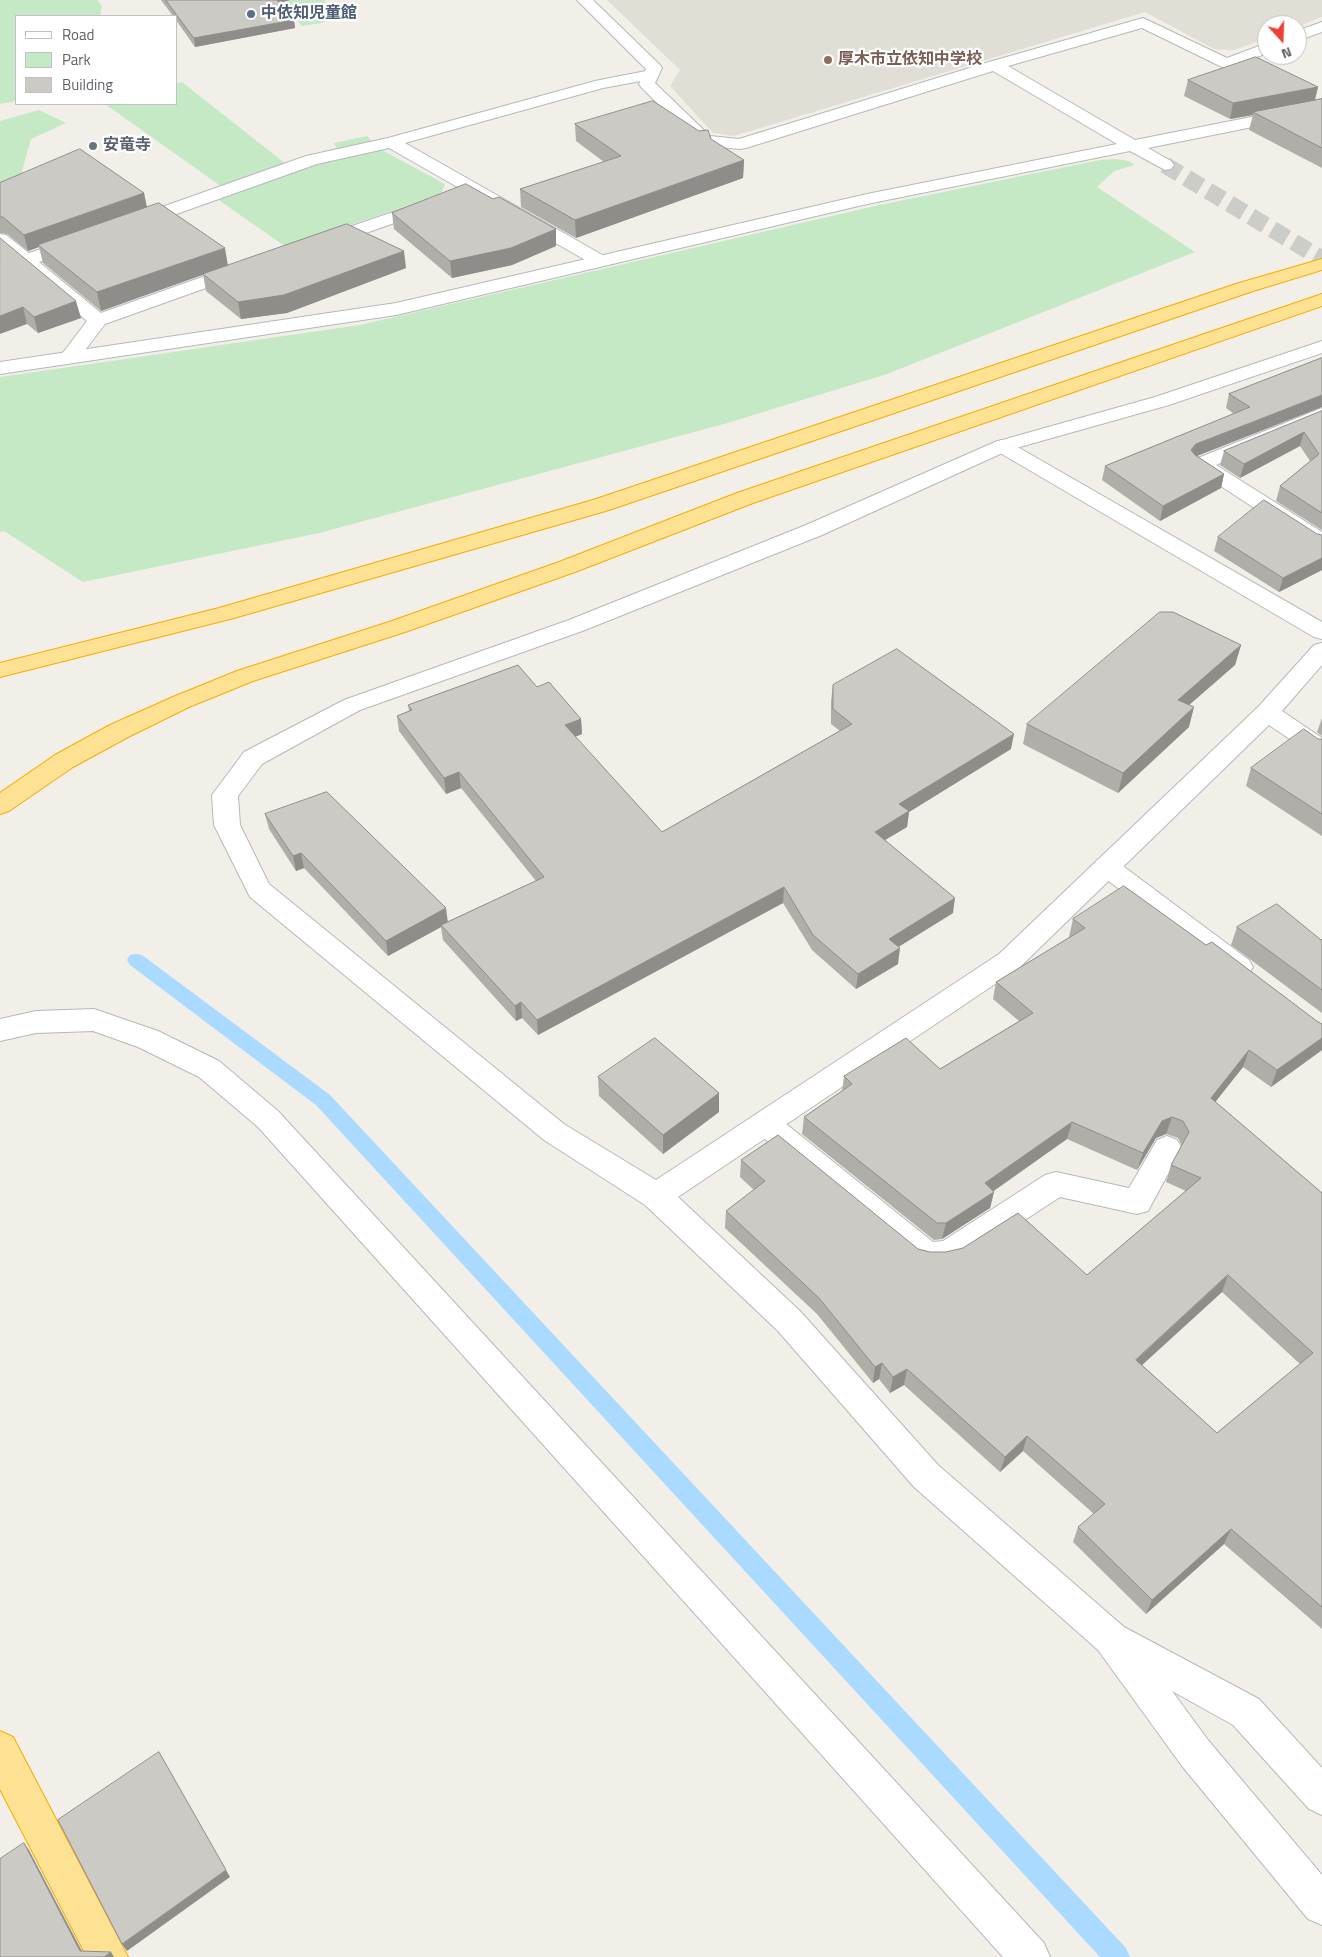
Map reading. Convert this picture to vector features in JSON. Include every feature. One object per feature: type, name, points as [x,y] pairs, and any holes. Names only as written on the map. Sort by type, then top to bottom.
[{"type":"highway","points":[[0,670],[226,614],[601,505],[1246,287],[1322,264]]},
{"type":"highway","points":[[0,805],[64,761],[119,730],[245,676],[397,627],[567,567],[745,498],[1322,300]]},
{"type":"highway","points":[[0,1750],[108,1957]]},
{"type":"street","points":[[584,0],[654,68],[647,84],[705,141],[740,144],[995,65],[1142,23],[1226,64],[1257,52]]},
{"type":"street","points":[[1307,32],[1322,27]]},
{"type":"street","points":[[995,65],[1164,165]]},
{"type":"street","points":[[119,228],[312,160],[391,142],[594,86],[651,74]]},
{"type":"street","points":[[0,368],[396,309],[867,199],[1322,108]]},
{"type":"street","points":[[391,142],[600,262]]},
{"type":"street","points":[[304,248],[473,190]]},
{"type":"street","points":[[27,260],[92,238]]},
{"type":"street","points":[[0,239],[98,320]]},
{"type":"street","points":[[69,358],[98,320],[257,264]]},
{"type":"street","points":[[1322,346],[1162,401],[1002,446],[814,530],[622,607],[352,705],[253,758],[225,795],[226,825],[259,890],[554,1132],[656,1196],[789,1321],[926,1476],[1111,1638],[1246,1712],[1322,1796]]},
{"type":"street","points":[[1322,414],[1200,464],[1322,542]]},
{"type":"street","points":[[1002,446],[1322,632]]},
{"type":"street","points":[[656,1196],[1009,961],[1267,713],[1322,650]]},
{"type":"street","points":[[1267,713],[1322,749]]},
{"type":"street","points":[[1106,866],[1260,983]]},
{"type":"street","points":[[0,1030],[36,1022],[94,1020],[148,1039],[209,1069],[268,1119],[1030,1957]]},
{"type":"street","points":[[765,1123],[927,1255],[948,1254],[1056,1184],[1137,1202],[1167,1148]]},
{"type":"street","points":[[1111,1638],[1194,1753],[1322,1905]]},
{"type":"shaded area","name":"厚木市立依知中学校","points":[[607,0],[1322,0],[1322,17],[1307,23],[1307,15],[1257,15],[1257,42],[1234,50],[1214,49],[1145,12],[734,136],[713,133],[670,86],[680,70]]},
{"type":"green space","points":[[0,0],[97,0],[102,6],[100,15],[15,15],[15,101],[0,104]]},
{"type":"green space","points":[[280,0],[324,0],[341,16],[322,23],[302,26]]},
{"type":"green space","points":[[182,82],[287,165],[338,151],[334,143],[367,136],[380,149],[445,184],[441,194],[286,247],[220,201],[222,187],[106,105],[178,105],[178,83]]},
{"type":"green space","points":[[39,110],[66,123],[31,139],[22,171],[26,180],[10,235],[0,232],[0,121]]},
{"type":"green space","points":[[1115,159],[1129,161],[1135,165],[1114,171],[1097,187],[1195,252],[887,374],[724,424],[319,533],[83,582],[4,531],[0,532],[0,377],[360,325],[875,206],[1100,160]]},
{"type":"building","points":[[166,0],[277,0],[294,20],[194,38]]},
{"type":"building","points":[[1256,57],[1257,65],[1273,65],[1318,87],[1233,103],[1188,80]]},
{"type":"building","points":[[1322,99],[1322,148],[1253,112]]},
{"type":"building","points":[[653,101],[699,131],[708,130],[711,139],[744,160],[575,220],[520,189],[621,156],[575,124]]},
{"type":"building","points":[[80,149],[144,193],[24,235],[3,217],[0,217],[0,183]]},
{"type":"building","points":[[466,184],[493,199],[499,197],[556,229],[511,248],[450,261],[392,213]]},
{"type":"building","points":[[159,203],[225,248],[97,292],[38,245]]},
{"type":"building","points":[[347,224],[404,251],[284,295],[238,302],[203,274]]},
{"type":"building","points":[[0,238],[76,301],[34,317],[23,307],[0,316]]},
{"type":"building","points":[[1322,358],[1322,395],[1196,444],[1191,450],[1195,455],[1224,474],[1163,506],[1105,466],[1250,407],[1229,394]]},
{"type":"building","points":[[1322,411],[1322,513],[1280,486],[1319,454],[1304,432],[1244,464],[1224,451]]},
{"type":"building","points":[[1264,500],[1317,534],[1322,535],[1322,558],[1283,578],[1218,537]]},
{"type":"building","points":[[1160,612],[1173,612],[1241,645],[1178,700],[1194,707],[1123,773],[1027,724]]},
{"type":"building","points":[[897,649],[1014,734],[899,804],[909,811],[875,832],[955,898],[889,939],[900,948],[858,974],[813,935],[784,887],[537,1020],[521,1002],[515,1006],[441,925],[544,877],[459,772],[444,778],[397,716],[412,710],[408,705],[518,665],[537,687],[549,682],[581,719],[565,725],[662,832],[852,724],[833,709],[833,685]]},
{"type":"building","points":[[1304,729],[1318,739],[1322,739],[1322,814],[1251,768]]},
{"type":"building","points":[[327,792],[446,908],[386,941],[301,853],[293,856],[265,814]]},
{"type":"building","points":[[1124,886],[1206,945],[1212,942],[1322,1024],[1322,1038],[1277,1070],[1249,1050],[1211,1098],[1322,1193],[1322,1607],[1231,1529],[1152,1600],[1078,1527],[1105,1504],[1027,1436],[1005,1457],[907,1369],[893,1377],[882,1363],[875,1367],[819,1298],[726,1211],[765,1181],[741,1160],[778,1135],[918,1249],[930,1252],[946,1252],[963,1248],[1018,1213],[1087,1275],[1201,1178],[1171,1165],[1189,1132],[1183,1121],[1172,1117],[1162,1121],[1143,1153],[1072,1122],[985,1183],[994,1192],[946,1223],[937,1223],[804,1117],[852,1084],[844,1076],[906,1038],[940,1069],[1033,1013],[996,982],[1085,928],[1073,919]],"holes":[[[1228,1275],[1313,1353],[1217,1433],[1136,1360]]]},
{"type":"building","points":[[1277,904],[1322,939],[1322,990],[1237,927]]},
{"type":"building","points":[[655,1038],[719,1093],[663,1135],[598,1077]]},
{"type":"building","points":[[159,1752],[226,1870],[122,1944],[58,1820]]},
{"type":"building","points":[[24,1843],[80,1951],[111,1952],[104,1957],[0,1957],[0,1859]]},
{"type":"waterway","points":[[136,960],[323,1100],[1117,1957]]},
{"type":"tunnel","points":[[1165,165],[1322,259]]},
{"type":"place","name":"中依知児童館","points":[[251,14]]},
{"type":"place","name":"厚木市立依知中学校","points":[[828,60]]},
{"type":"place","name":"安竜寺","points":[[93,146]]}]
